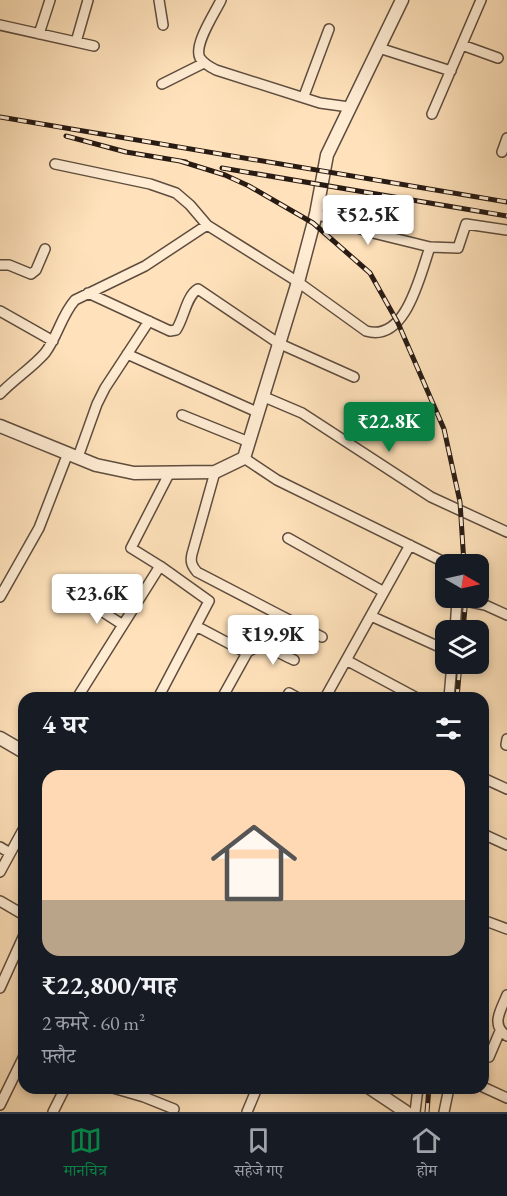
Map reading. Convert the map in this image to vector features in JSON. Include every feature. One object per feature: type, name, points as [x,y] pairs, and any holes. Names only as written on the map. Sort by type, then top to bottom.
[{"type":"street","points":[[39,34],[50,0]]},
{"type":"street","points":[[76,42],[88,0]]},
{"type":"street","points":[[159,0],[163,25]]},
{"type":"street","points":[[221,0],[198,46],[199,56],[204,63],[216,70],[304,96],[320,103],[349,107]]},
{"type":"street","points":[[0,426],[96,465],[134,473],[215,472],[244,458],[298,282],[316,214],[327,155],[402,0]]},
{"type":"street","points":[[432,114],[481,0]]},
{"type":"street","points":[[0,25],[94,46]]},
{"type":"street","points":[[304,96],[329,29]]},
{"type":"street","points":[[462,45],[498,58]]},
{"type":"street","points":[[379,48],[451,71]]},
{"type":"street","points":[[162,84],[204,63]]},
{"type":"street","points":[[502,152],[507,138]]},
{"type":"street","points":[[55,164],[163,187],[190,205],[207,225],[298,282],[366,331],[381,333],[398,323],[407,308],[430,247]]},
{"type":"street","points":[[316,214],[373,233],[430,247],[458,248],[466,224],[507,230]]},
{"type":"street","points":[[0,394],[39,359],[53,341],[67,310],[75,300],[145,266],[207,225]]},
{"type":"street","points":[[0,265],[9,265],[31,274],[36,270],[45,249]]},
{"type":"street","points":[[88,292],[170,331],[176,330],[192,294],[198,290],[278,343],[354,376]]},
{"type":"street","points":[[0,311],[53,341]]},
{"type":"street","points":[[0,597],[39,528],[112,375],[149,321]]},
{"type":"street","points":[[127,354],[257,412]]},
{"type":"street","points":[[262,396],[303,413],[431,497],[507,532]]},
{"type":"street","points":[[182,415],[249,442]]},
{"type":"street","points":[[244,458],[277,480],[435,558]]},
{"type":"street","points":[[161,692],[209,601],[131,548],[170,472]]},
{"type":"street","points":[[215,472],[190,562],[193,567],[197,572],[322,637]]},
{"type":"street","points":[[288,538],[384,592]]},
{"type":"street","points":[[328,692],[410,545]]},
{"type":"street","points":[[81,692],[160,566]]},
{"type":"street","points":[[86,601],[123,625]]},
{"type":"street","points":[[489,607],[507,615]]},
{"type":"street","points":[[371,616],[435,645]]},
{"type":"street","points":[[196,626],[248,653]]},
{"type":"street","points":[[225,692],[252,648],[261,646],[294,660]]},
{"type":"street","points":[[346,660],[406,692]]},
{"type":"street","points":[[450,692],[451,674]]},
{"type":"street","points":[[0,738],[18,748]]},
{"type":"street","points":[[489,781],[507,789]]},
{"type":"street","points":[[489,837],[507,845]]},
{"type":"street","points":[[0,872],[18,839]]},
{"type":"street","points":[[0,847],[18,851]]},
{"type":"street","points":[[0,901],[18,912]]},
{"type":"street","points":[[489,924],[507,929]]},
{"type":"street","points":[[0,988],[18,948]]},
{"type":"street","points":[[489,1057],[504,1033],[497,1025],[497,1018],[507,995]]},
{"type":"street","points":[[0,1105],[18,1068]]},
{"type":"street","points":[[489,1090],[507,1098]]},
{"type":"street","points":[[53,1112],[62,1094]]},
{"type":"street","points":[[136,1094],[176,1111]]},
{"type":"street","points":[[247,1112],[254,1094]]},
{"type":"street","points":[[379,1094],[406,1112]]},
{"type":"street","points":[[415,1112],[417,1094]]},
{"type":"street","points":[[444,1112],[448,1094]]},
{"type":"railway","points":[[0,117],[507,202]]},
{"type":"railway","points":[[66,136],[126,152],[186,162]]},
{"type":"railway","points":[[180,161],[225,175],[249,186],[313,223],[370,273],[398,323],[444,429],[460,502],[463,554]]},
{"type":"railway","points":[[222,168],[507,216]]},
{"type":"railway","points":[[464,620],[465,608]]},
{"type":"railway","points":[[458,692],[459,674]]},
{"type":"railway","points":[[427,1112],[428,1094]]}]
